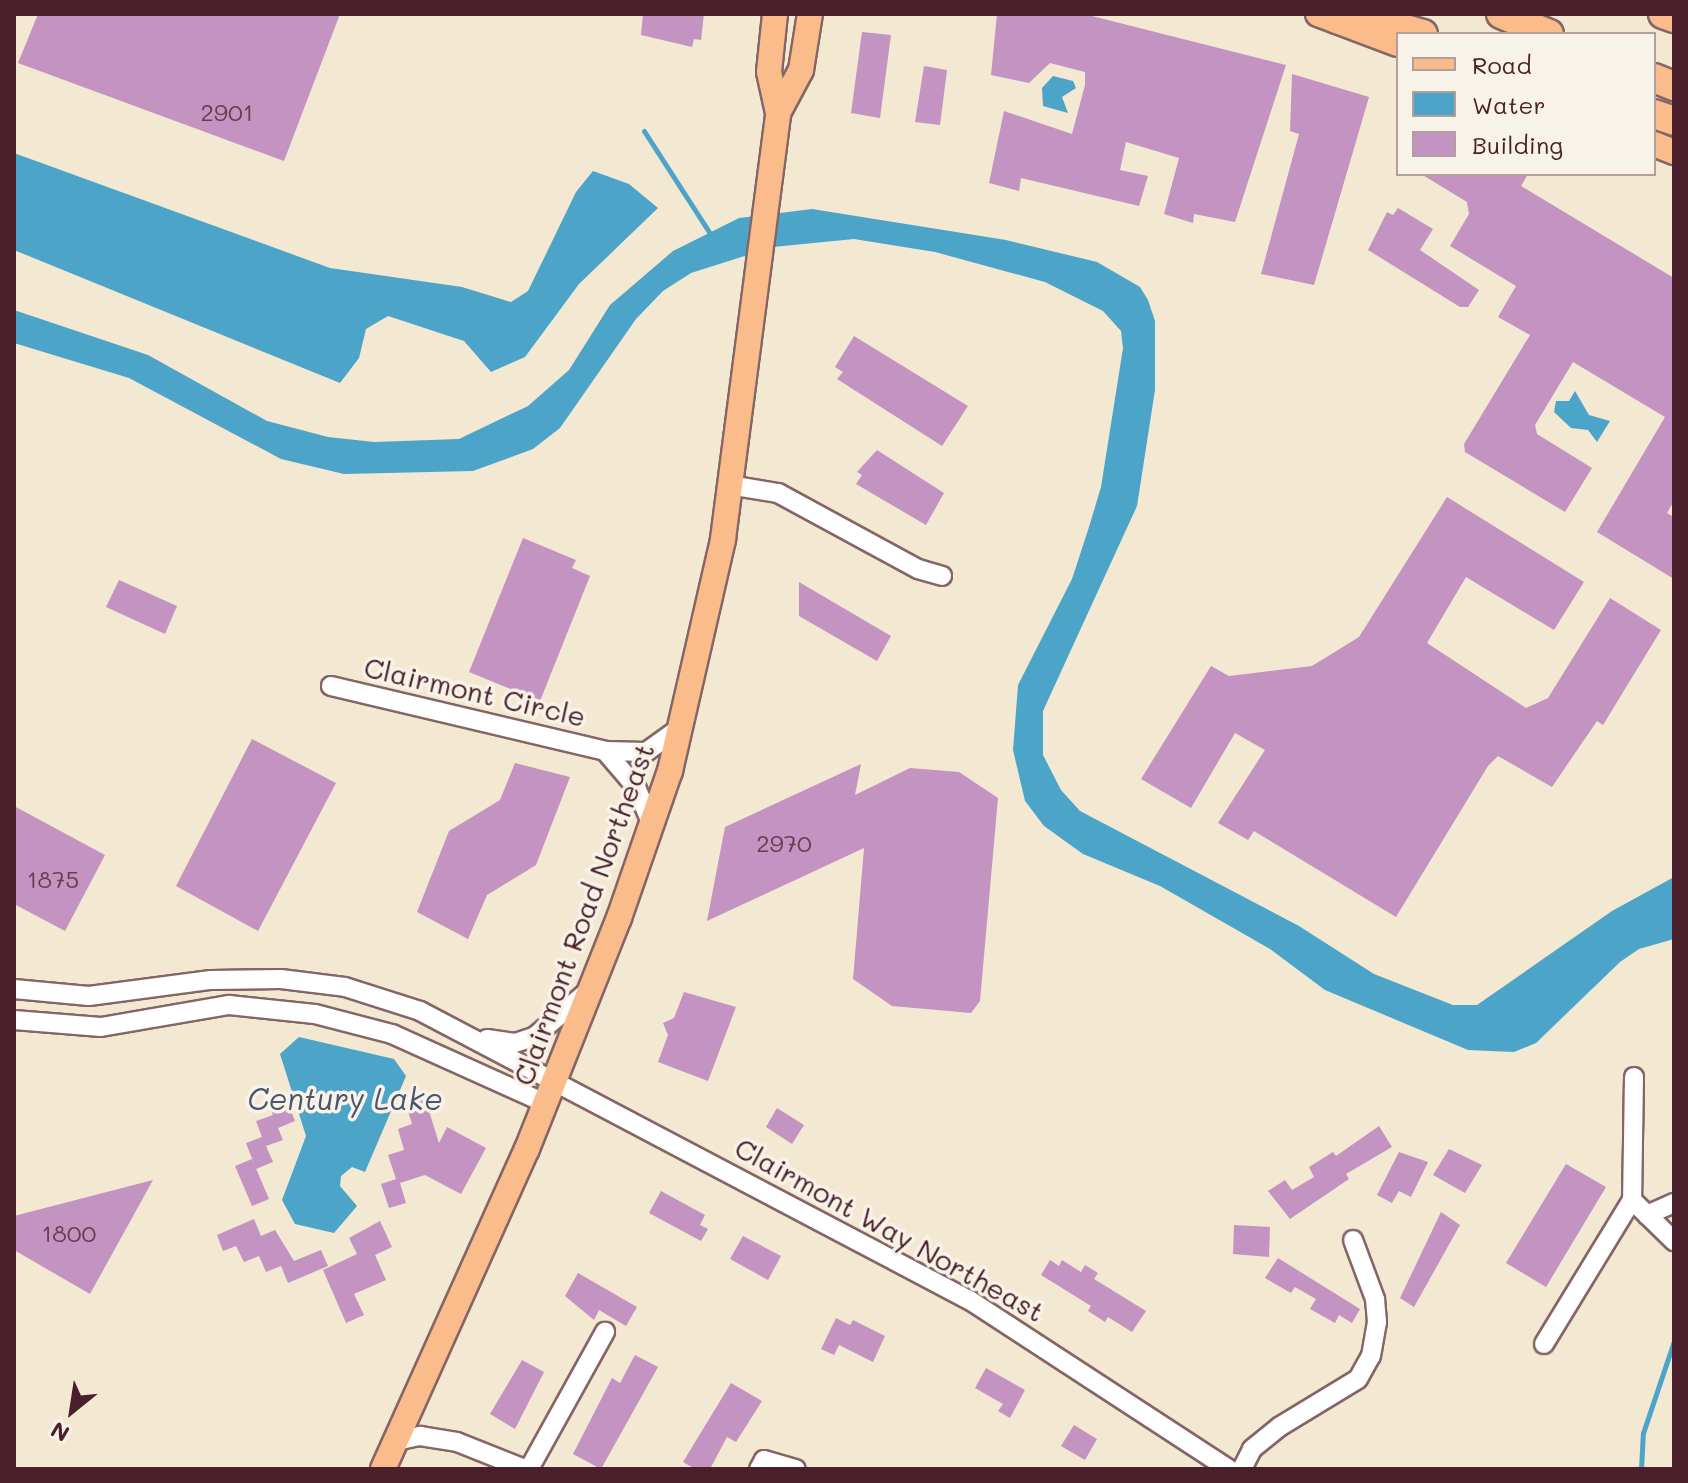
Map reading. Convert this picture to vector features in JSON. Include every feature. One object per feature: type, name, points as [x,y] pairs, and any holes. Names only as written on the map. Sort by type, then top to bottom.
[{"type":"highway","points":[[1501,14],[1544,32]]},
{"type":"highway","points":[[1663,14],[1674,18]]},
{"type":"highway","points":[[1328,17],[1370,19],[1416,32]]},
{"type":"main road","name":"Clairmont Road Northeast","points":[[775,14],[769,72],[778,113]]},
{"type":"main road","name":"Clairmont Road Northeast","points":[[383,1469],[550,1093],[653,827],[683,725],[705,633],[729,485],[778,113],[801,70],[810,14]]},
{"type":"main road","points":[[1328,17],[1396,43]]},
{"type":"street","points":[[729,485],[778,493],[918,569],[942,576]]},
{"type":"street","name":"Clairmont Circle","points":[[331,686],[605,751],[646,752],[683,725]]},
{"type":"street","name":"Clairmont Circle","points":[[605,751],[636,787],[653,827]]},
{"type":"street","points":[[14,989],[89,996],[211,980],[281,979],[364,992],[498,1042],[523,1041],[543,1032],[592,987]]},
{"type":"street","points":[[14,1020],[101,1027],[229,1005],[315,1014],[392,1034],[550,1093]]},
{"type":"street","points":[[456,1027],[550,1093]]},
{"type":"street","points":[[1544,1344],[1632,1200],[1634,1077]]},
{"type":"street","name":"Clairmont Way Northeast","points":[[550,1093],[661,1133],[971,1301],[1229,1469]]},
{"type":"street","points":[[1632,1200],[1674,1241]]},
{"type":"street","points":[[1647,1215],[1674,1203]]},
{"type":"street","points":[[1242,1469],[1252,1449],[1279,1427],[1358,1379],[1371,1356],[1375,1299],[1353,1240]]},
{"type":"street","points":[[396,1441],[420,1436],[457,1442],[527,1469],[605,1332]]},
{"type":"street","points":[[759,1469],[764,1460],[796,1469]]},
{"type":"water","points":[[1053,76],[1073,81],[1076,88],[1062,97],[1068,113],[1043,106],[1042,88]]},
{"type":"water","points":[[14,153],[330,268],[462,287],[511,302],[528,291],[576,192],[593,171],[629,184],[658,208],[579,284],[525,357],[491,372],[464,341],[388,316],[366,329],[359,358],[340,383],[14,250]]},
{"type":"water","points":[[812,209],[1006,240],[1097,262],[1140,287],[1148,300],[1155,321],[1155,390],[1137,506],[1043,711],[1043,755],[1061,790],[1080,811],[1299,926],[1374,974],[1453,1005],[1477,1005],[1612,911],[1674,877],[1674,939],[1639,949],[1620,962],[1536,1043],[1514,1052],[1468,1050],[1325,990],[1270,949],[1160,886],[1083,854],[1044,826],[1025,801],[1013,750],[1018,685],[1072,579],[1089,527],[1101,487],[1123,348],[1121,331],[1103,311],[1045,282],[935,252],[854,239],[773,247],[691,273],[663,291],[636,319],[560,428],[533,449],[473,471],[344,474],[281,459],[129,378],[14,343],[14,310],[148,355],[267,421],[328,437],[374,442],[459,439],[528,406],[569,370],[610,305],[673,251],[739,218]]},
{"type":"water","points":[[1575,391],[1589,415],[1610,421],[1597,442],[1588,430],[1571,428],[1554,412],[1556,401],[1569,401]]},
{"type":"water","name":"Century Lake","points":[[299,1037],[394,1059],[406,1076],[365,1172],[352,1167],[341,1176],[340,1186],[357,1206],[334,1233],[295,1224],[282,1200],[306,1136],[280,1054]]},
{"type":"building","points":[[38,14],[340,14],[284,161],[18,63]]},
{"type":"building","points":[[643,14],[704,14],[701,40],[694,39],[692,47],[641,35]]},
{"type":"building","points":[[997,14],[1084,14],[1286,65],[1235,222],[1194,214],[1193,223],[1164,214],[1179,158],[1126,142],[1120,170],[1148,176],[1139,206],[1021,178],[1019,191],[989,183],[1004,111],[1072,134],[1085,85],[1085,72],[1050,63],[1029,83],[991,75]]},
{"type":"building","points":[[862,32],[891,35],[880,118],[851,113]]},
{"type":"building","points":[[924,66],[947,70],[940,125],[915,122]]},
{"type":"building","points":[[1292,74],[1369,97],[1314,285],[1261,274],[1299,134],[1290,131]]},
{"type":"building","points":[[1424,176],[1527,176],[1521,186],[1674,278],[1674,501],[1667,513],[1674,517],[1674,579],[1597,532],[1665,417],[1573,362],[1535,425],[1537,434],[1592,468],[1565,512],[1465,452],[1464,444],[1530,335],[1498,317],[1516,286],[1450,246],[1469,214],[1467,202]]},
{"type":"building","points":[[1398,208],[1433,229],[1420,250],[1479,290],[1468,307],[1460,307],[1368,250],[1387,212],[1393,215]]},
{"type":"building","points":[[854,336],[968,406],[942,446],[837,379],[843,372],[835,367]]},
{"type":"building","points":[[877,450],[944,493],[926,525],[856,484],[862,475],[857,472]]},
{"type":"building","points":[[1447,497],[1584,582],[1554,630],[1466,577],[1427,643],[1526,708],[1548,698],[1610,598],[1661,630],[1603,725],[1597,721],[1552,787],[1498,756],[1488,766],[1396,917],[1254,831],[1248,840],[1218,823],[1265,750],[1235,733],[1191,808],[1141,779],[1211,666],[1229,676],[1312,666],[1359,637]]},
{"type":"building","points":[[523,538],[576,560],[572,568],[590,576],[540,701],[469,672]]},
{"type":"building","points":[[119,580],[177,606],[165,634],[106,607]]},
{"type":"building","points":[[799,582],[891,636],[877,661],[799,616]]},
{"type":"building","points":[[252,739],[336,783],[258,931],[176,886]]},
{"type":"building","points":[[515,763],[570,777],[536,865],[487,895],[468,939],[417,912],[449,831],[500,800]]},
{"type":"building","points":[[861,764],[855,795],[910,768],[959,772],[998,798],[980,1001],[971,1013],[892,1006],[853,979],[864,848],[707,921],[725,827]]},
{"type":"building","points":[[14,806],[105,855],[65,931],[14,904]]},
{"type":"building","points":[[684,992],[736,1007],[708,1081],[658,1062],[668,1035],[663,1023],[674,1018]]},
{"type":"building","points":[[283,1092],[295,1121],[278,1128],[283,1140],[266,1146],[273,1162],[256,1169],[246,1143],[262,1137],[256,1121],[273,1115],[266,1099]]},
{"type":"building","points":[[424,1095],[439,1143],[447,1127],[486,1148],[461,1194],[425,1175],[400,1183],[406,1203],[389,1208],[381,1184],[396,1179],[388,1155],[404,1150],[398,1129],[412,1124],[405,1101]]},
{"type":"building","points":[[777,1108],[804,1125],[792,1144],[766,1127]]},
{"type":"building","points":[[1379,1126],[1392,1147],[1346,1174],[1349,1179],[1290,1219],[1268,1191],[1285,1180],[1292,1190],[1314,1177],[1309,1167],[1333,1152],[1336,1156]]},
{"type":"building","points":[[1449,1149],[1482,1165],[1465,1193],[1433,1175]]},
{"type":"building","points":[[1399,1152],[1428,1162],[1411,1197],[1399,1191],[1392,1203],[1377,1195]]},
{"type":"building","points":[[252,1159],[269,1199],[252,1206],[235,1166]]},
{"type":"building","points":[[1566,1164],[1606,1187],[1546,1287],[1506,1263]]},
{"type":"building","points":[[153,1180],[90,1294],[14,1250],[14,1216]]},
{"type":"building","points":[[661,1191],[705,1215],[700,1225],[708,1229],[701,1241],[649,1213]]},
{"type":"building","points":[[1441,1212],[1460,1225],[1414,1307],[1400,1298]]},
{"type":"building","points":[[254,1219],[261,1236],[275,1230],[294,1261],[321,1250],[328,1266],[288,1283],[281,1266],[266,1272],[259,1256],[244,1262],[236,1246],[223,1251],[217,1235]]},
{"type":"building","points":[[380,1221],[392,1247],[375,1255],[386,1280],[354,1294],[364,1315],[346,1323],[323,1270],[357,1254],[349,1238]]},
{"type":"building","points":[[1234,1225],[1270,1227],[1269,1257],[1233,1254]]},
{"type":"building","points":[[743,1236],[781,1256],[768,1280],[730,1259]]},
{"type":"building","points":[[1278,1258],[1360,1309],[1352,1323],[1339,1315],[1335,1323],[1310,1309],[1316,1299],[1295,1287],[1291,1293],[1265,1278]]},
{"type":"building","points":[[1050,1260],[1059,1266],[1062,1260],[1081,1272],[1085,1265],[1098,1273],[1094,1279],[1146,1311],[1132,1332],[1108,1317],[1105,1322],[1088,1311],[1091,1306],[1041,1275]]},
{"type":"building","points":[[578,1273],[637,1307],[626,1326],[599,1310],[594,1320],[565,1296]]},
{"type":"building","points":[[836,1318],[850,1325],[853,1320],[885,1336],[873,1362],[839,1345],[834,1355],[821,1349]]},
{"type":"building","points":[[635,1355],[658,1367],[601,1469],[573,1454],[612,1378],[620,1383]]},
{"type":"building","points":[[522,1360],[544,1372],[515,1429],[490,1414]]},
{"type":"building","points":[[986,1368],[1025,1390],[1010,1418],[998,1411],[1003,1404],[975,1388]]},
{"type":"building","points":[[731,1383],[762,1401],[736,1442],[727,1437],[710,1469],[695,1469],[683,1462]]},
{"type":"building","points":[[1074,1425],[1097,1439],[1085,1460],[1061,1446]]},
{"type":"waterway","points":[[644,131],[713,238]]},
{"type":"waterway","points":[[1641,1469],[1643,1433],[1674,1341]]}]
